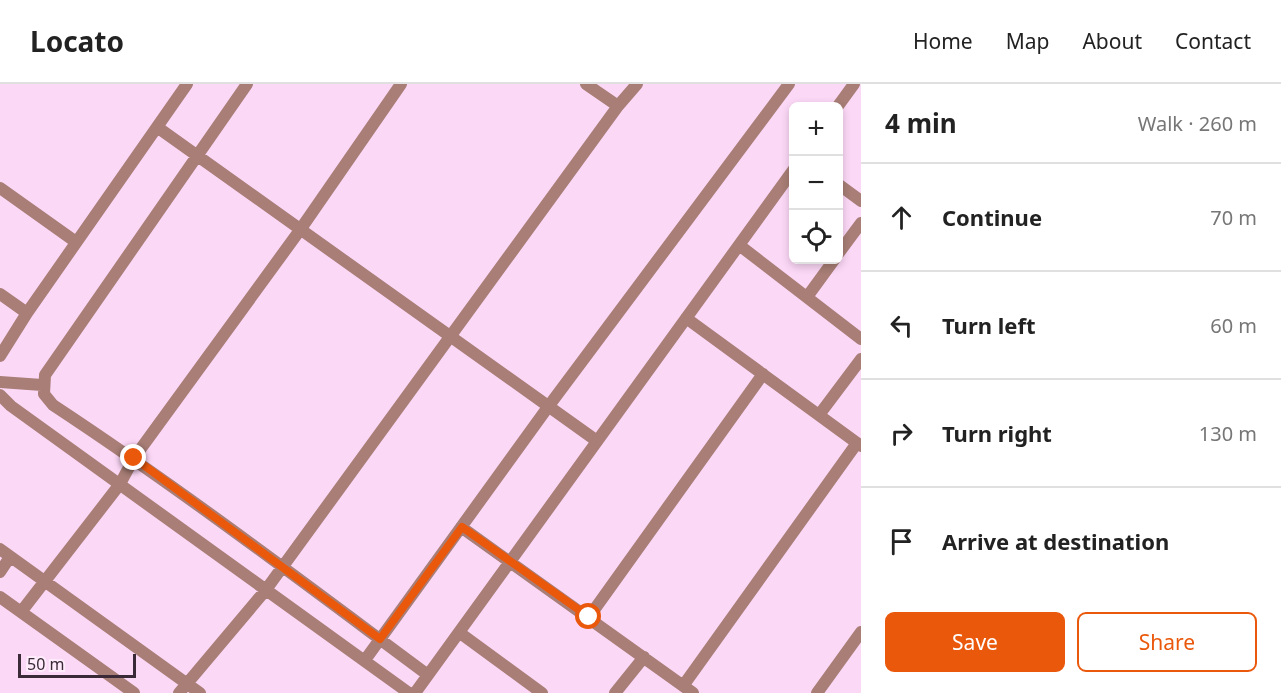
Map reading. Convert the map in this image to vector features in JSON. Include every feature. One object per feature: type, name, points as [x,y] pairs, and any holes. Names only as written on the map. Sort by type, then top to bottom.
[{"type":"street","points":[[0,356],[27,313],[187,84]]},
{"type":"street","points":[[247,84],[45,375],[42,385],[44,394],[53,405],[134,458],[428,675]]},
{"type":"street","points":[[21,612],[120,484],[134,458],[300,230],[401,84]]},
{"type":"street","points":[[586,84],[618,106]]},
{"type":"street","points":[[184,689],[265,591],[452,338],[618,106],[637,84]]},
{"type":"street","points":[[365,660],[548,407],[789,84]]},
{"type":"street","points":[[841,102],[855,86]]},
{"type":"street","points":[[157,127],[597,441]]},
{"type":"street","points":[[415,693],[789,176]]},
{"type":"street","points":[[0,188],[76,242]]},
{"type":"street","points":[[843,188],[861,201]]},
{"type":"street","points":[[843,247],[861,223]]},
{"type":"street","points":[[739,244],[861,339]]},
{"type":"street","points":[[807,297],[831,264]]},
{"type":"street","points":[[0,294],[27,313]]},
{"type":"street","points":[[462,527],[688,689],[859,445],[686,318]]},
{"type":"street","points":[[819,415],[861,359]]},
{"type":"street","points":[[589,617],[763,374]]},
{"type":"street","points":[[0,382],[42,385]]},
{"type":"street","points":[[0,395],[11,406],[409,693]]},
{"type":"street","points":[[0,572],[5,553],[184,689],[200,693]]},
{"type":"street","points":[[0,597],[134,693]]},
{"type":"street","points":[[817,693],[861,632]]},
{"type":"street","points":[[460,633],[534,691]]},
{"type":"street","points":[[615,693],[644,657]]},
{"type":"route","points":[[134,458],[380,639],[462,527],[589,617]]}]
